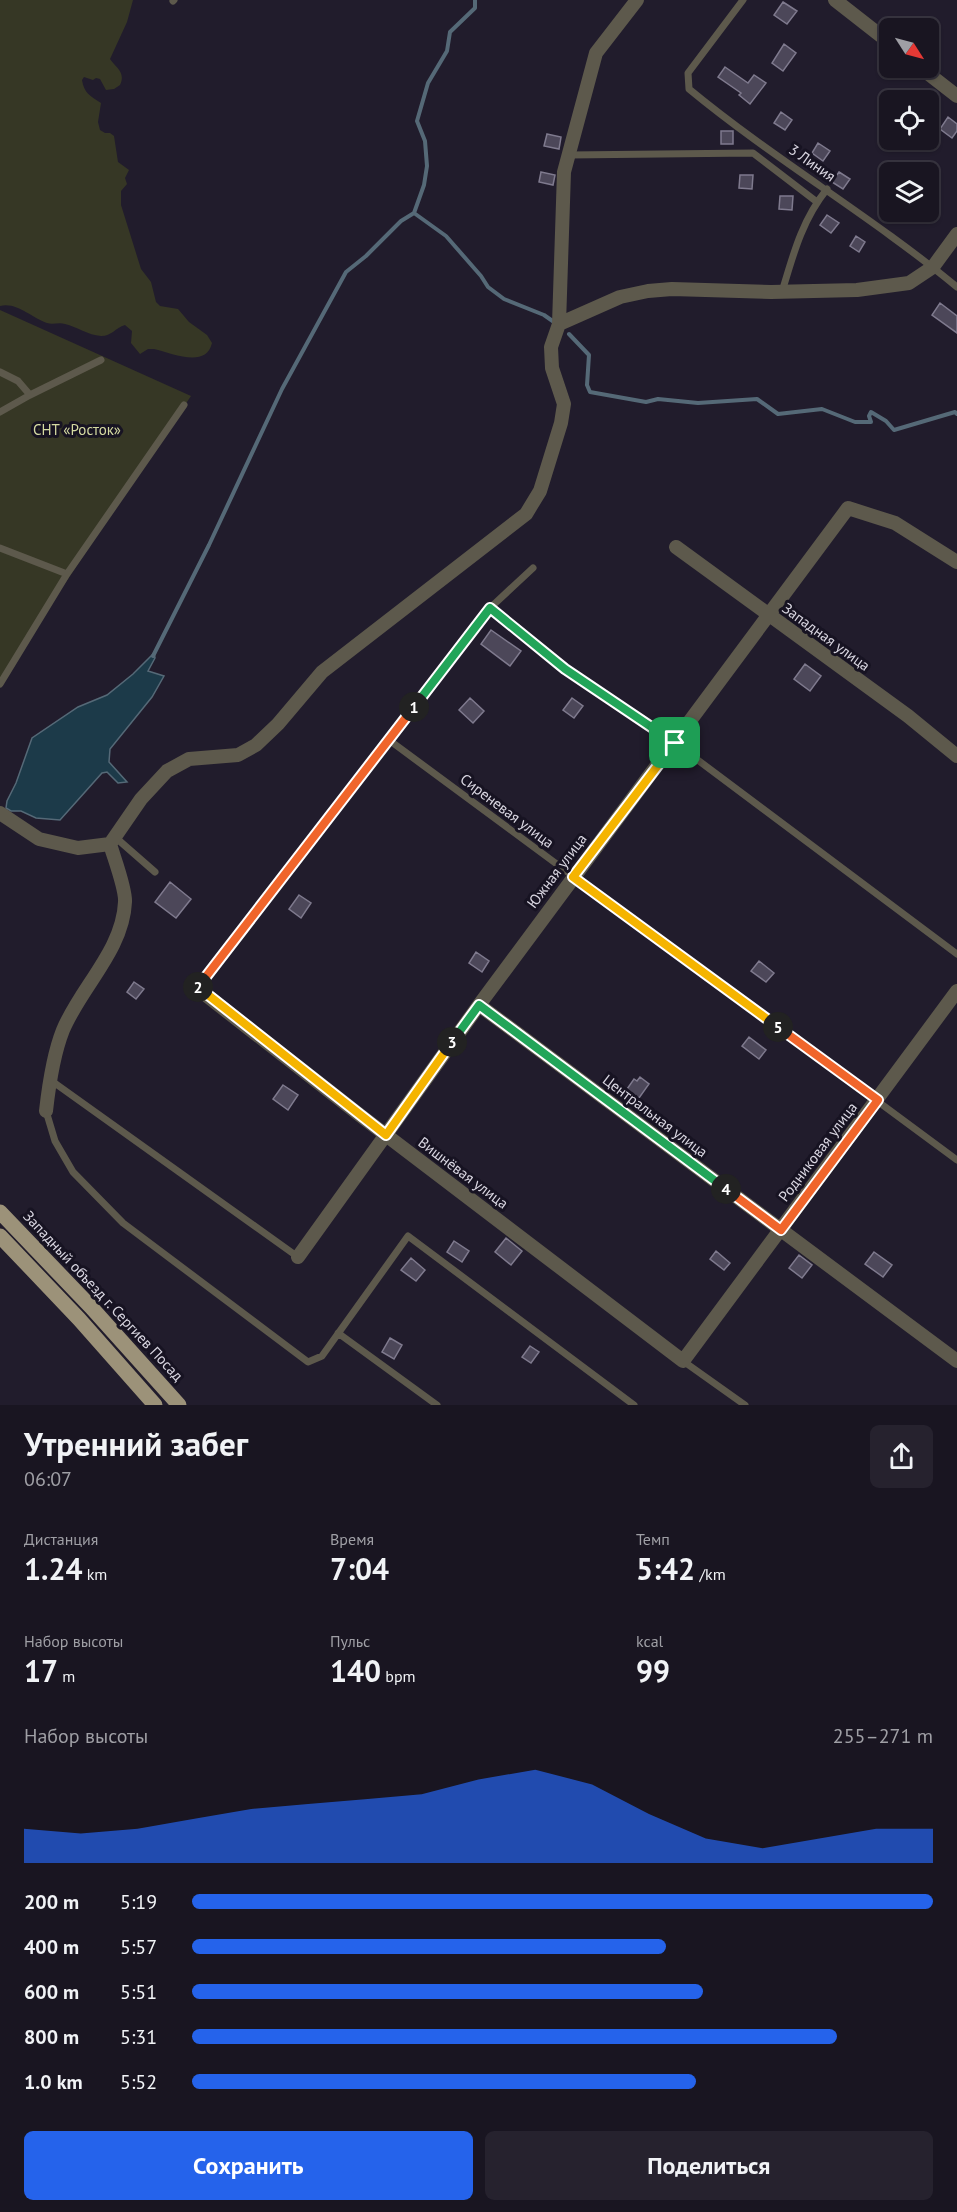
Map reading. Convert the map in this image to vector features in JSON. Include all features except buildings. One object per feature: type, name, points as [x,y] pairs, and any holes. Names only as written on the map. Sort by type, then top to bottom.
[{"type":"main road","name":"Западный объезд г. Сергиев Посад","points":[[0,1212],[92,1307],[179,1405]]},
{"type":"main road","points":[[0,1236],[79,1319],[155,1405]]},
{"type":"street","points":[[0,813],[39,839],[78,848],[112,840],[141,799],[166,771],[189,759],[238,755],[256,746],[322,672],[526,514],[540,491],[564,404],[552,368],[551,347],[559,324],[564,172],[596,53],[637,0]]},
{"type":"street","points":[[835,0],[879,34]]},
{"type":"street","points":[[934,78],[957,96]]},
{"type":"street","points":[[559,324],[620,297],[648,291],[672,289],[782,292],[857,290],[909,283],[933,267],[957,234]]},
{"type":"street","name":"Южная улица","points":[[298,1257],[479,1005],[848,508],[895,523],[957,562]]},
{"type":"street","name":"Западная улица","points":[[676,547],[908,716],[957,756]]},
{"type":"street","points":[[46,1111],[50,1079],[63,1030],[109,952],[122,924],[126,900],[112,840]]},
{"type":"street","name":"Вишнёвая улица","points":[[197,988],[683,1361]]},
{"type":"street","name":"Родниковая улица","points":[[683,1361],[957,991]]},
{"type":"street","name":"Центральная улица","points":[[479,1005],[957,1361]]},
{"type":"lane","name":"3 Линия","points":[[743,0],[688,73],[689,89],[730,123],[827,189],[957,287]]},
{"type":"lane","points":[[569,154],[753,153],[817,202]]},
{"type":"lane","points":[[782,292],[795,248],[817,202],[827,189]]},
{"type":"lane","points":[[0,412],[101,360]]},
{"type":"lane","points":[[0,372],[18,381],[30,395]]},
{"type":"lane","points":[[0,684],[67,574],[184,405]]},
{"type":"lane","points":[[0,548],[67,574]]},
{"type":"lane","points":[[197,988],[490,608],[534,568]]},
{"type":"lane","points":[[490,608],[565,669],[675,743],[957,954]]},
{"type":"lane","name":"Сиреневая улица","points":[[389,740],[957,1160]]},
{"type":"lane","points":[[112,840],[155,872]]},
{"type":"lane","points":[[50,1079],[298,1257]]},
{"type":"lane","points":[[46,1111],[55,1141],[73,1172],[123,1223],[308,1362],[322,1356],[408,1236],[634,1405]]},
{"type":"lane","points":[[338,1333],[436,1405]]},
{"type":"lane","points":[[683,1361],[745,1405]]},
{"type":"green space","points":[[0,0],[133,0],[127,22],[110,59],[121,73],[120,85],[106,90],[100,79],[93,80],[84,77],[82,80],[88,94],[101,103],[98,122],[100,130],[114,136],[118,162],[129,170],[125,178],[127,184],[121,191],[121,205],[141,269],[151,282],[156,302],[160,306],[178,309],[189,322],[207,335],[212,343],[209,351],[203,355],[179,356],[154,349],[148,349],[140,354],[131,343],[132,331],[125,325],[108,335],[101,336],[65,324],[41,321],[13,306],[0,306]]},
{"type":"green space","name":"СНТ «Росток»","points":[[0,310],[191,396],[0,680]]},
{"type":"water","points":[[154,653],[155,658],[148,671],[164,676],[152,697],[110,749],[109,762],[127,782],[118,783],[107,772],[102,773],[60,820],[36,818],[21,811],[11,811],[6,808],[32,738],[78,707],[107,695]]},
{"type":"waterway","points":[[153,656],[209,545],[282,389],[346,272],[366,256],[401,221],[414,213],[424,185],[427,166],[425,141],[417,121],[428,83],[447,51],[450,32],[475,8],[475,0]]},
{"type":"waterway","points":[[414,213],[446,236],[488,287],[504,299],[544,315],[554,322]]},
{"type":"waterway","points":[[569,334],[589,355],[587,385],[590,392],[646,402],[658,399],[698,403],[757,399],[778,414],[822,409],[855,422],[871,422],[869,416],[871,412],[886,421],[894,430],[955,412],[957,414]]},
{"type":"route","points":[[490,608],[565,669],[675,743],[573,877],[878,1100],[781,1230],[479,1005],[386,1135],[197,988],[490,608]]}]
